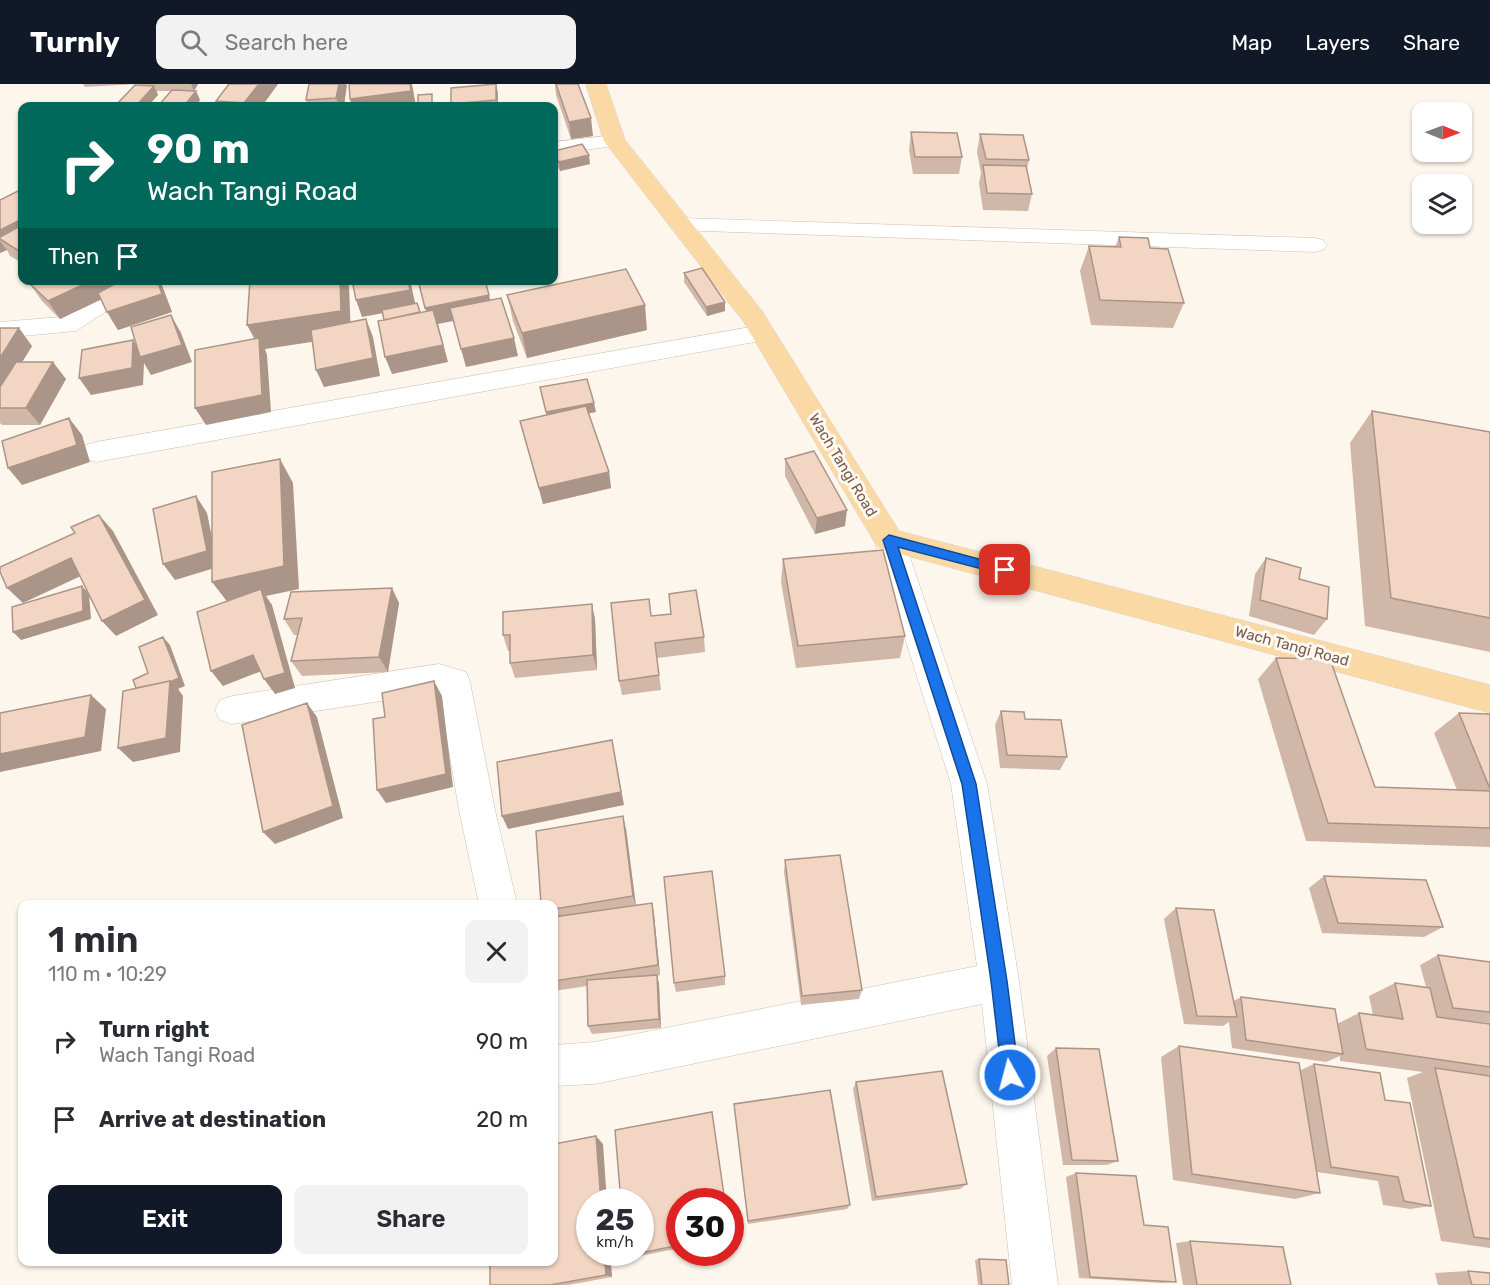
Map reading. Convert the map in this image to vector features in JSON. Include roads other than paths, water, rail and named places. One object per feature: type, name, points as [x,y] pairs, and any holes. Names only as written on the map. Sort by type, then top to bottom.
[{"type":"main road","name":"Wach Tangi Road","points":[[596,84],[615,141],[753,317],[889,540],[1490,699]]},
{"type":"street","points":[[558,148],[615,141]]},
{"type":"street","points":[[681,225],[1315,245]]},
{"type":"street","points":[[0,330],[67,325],[129,285]]},
{"type":"street","points":[[96,452],[762,333]]},
{"type":"street","points":[[889,540],[969,784],[999,981],[1035,1285]]},
{"type":"street","points":[[232,710],[440,678],[454,682],[477,810],[497,900]]},
{"type":"street","points":[[558,1066],[595,1063],[999,981]]}]
